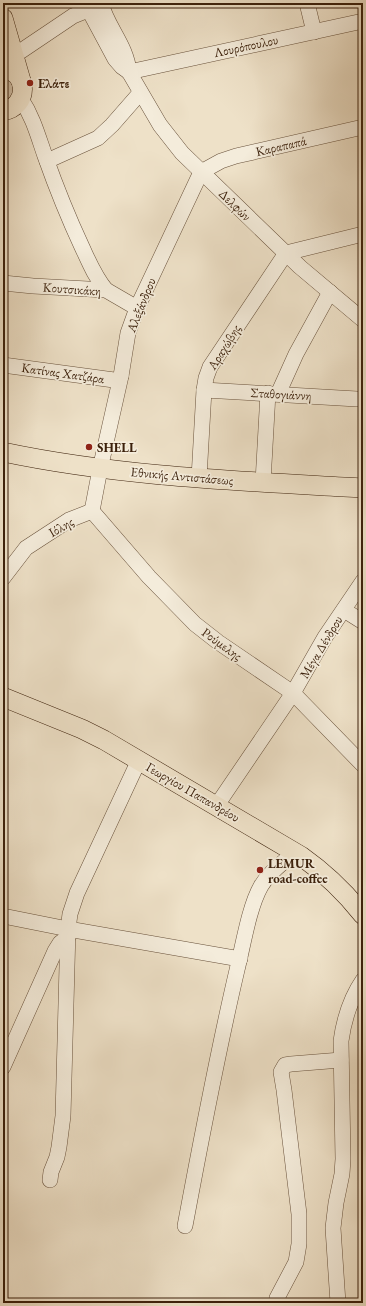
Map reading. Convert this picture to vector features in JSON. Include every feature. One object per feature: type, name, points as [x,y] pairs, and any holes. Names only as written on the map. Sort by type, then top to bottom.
[{"type":"main road","points":[[3,18],[9,55],[21,92]]},
{"type":"main road","points":[[3,69],[13,72],[18,77],[21,92],[17,105],[11,109],[3,111]]},
{"type":"main road","name":"Εθνικής Αντιστάσεως","points":[[3,452],[37,460],[100,469],[199,478],[363,488]]},
{"type":"main road","name":"Γεωργίου Παπανδρέου","points":[[3,697],[82,729],[217,805],[295,852],[321,870],[336,884],[363,915]]},
{"type":"street","points":[[307,3],[314,32]]},
{"type":"street","points":[[9,55],[21,51],[73,16],[96,5]]},
{"type":"street","name":"Δελφών","points":[[96,5],[115,59],[129,72],[140,93],[165,133],[201,172],[286,253],[363,320]]},
{"type":"street","name":"Λουρόπουλου","points":[[129,72],[363,21]]},
{"type":"street","points":[[21,92],[73,229],[92,270],[98,281],[106,290]]},
{"type":"street","points":[[47,160],[98,138],[112,126],[140,93]]},
{"type":"street","name":"Καραπαπά","points":[[201,172],[221,161],[236,156],[363,127]]},
{"type":"street","name":"Αλεξάνδρου","points":[[100,469],[121,376],[128,333],[137,308],[201,172]]},
{"type":"street","points":[[286,253],[363,234]]},
{"type":"street","name":"Αραχώβης","points":[[199,478],[204,390],[210,367],[286,253]]},
{"type":"street","name":"Κουτσικάκη","points":[[3,282],[33,286],[106,290],[137,308]]},
{"type":"street","points":[[263,482],[273,394],[330,292]]},
{"type":"street","name":"Κατίνας Χατζάρα","points":[[3,365],[114,380],[118,380],[121,376]]},
{"type":"street","name":"Σταθογιάννη","points":[[204,390],[357,398]]},
{"type":"street","points":[[92,510],[100,469]]},
{"type":"street","name":"Ιόλης","points":[[3,578],[26,548],[69,520],[92,510]]},
{"type":"street","name":"Ρούμελης","points":[[92,510],[149,577],[195,624],[218,642],[293,693],[363,765]]},
{"type":"street","name":"Μέγα Δένδρου","points":[[217,805],[293,693],[325,637],[363,581]]},
{"type":"street","points":[[344,610],[363,622]]},
{"type":"street","points":[[50,1180],[51,1172],[57,1157],[63,1116],[68,933],[70,914],[77,893],[139,760]]},
{"type":"street","points":[[185,1226],[202,1127],[253,905],[261,886],[269,875],[295,852]]},
{"type":"street","points":[[3,916],[68,933],[240,959]]},
{"type":"street","points":[[3,1067],[55,951],[68,933]]},
{"type":"street","points":[[338,1303],[333,1228],[344,1159],[341,1041],[343,1024],[351,1001],[363,980]]},
{"type":"street","points":[[276,1303],[276,1298],[296,1262],[299,1244],[299,1214],[281,1072],[285,1066],[341,1060]]},
{"type":"shaded area","points":[[3,76],[12,80],[16,92],[3,104]]},
{"type":"place","name":"Ελάτε","points":[[30,83]]},
{"type":"place","name":"SHELL","points":[[89,447]]},
{"type":"place","name":"LEMUR road-coffee","points":[[260,870]]}]
